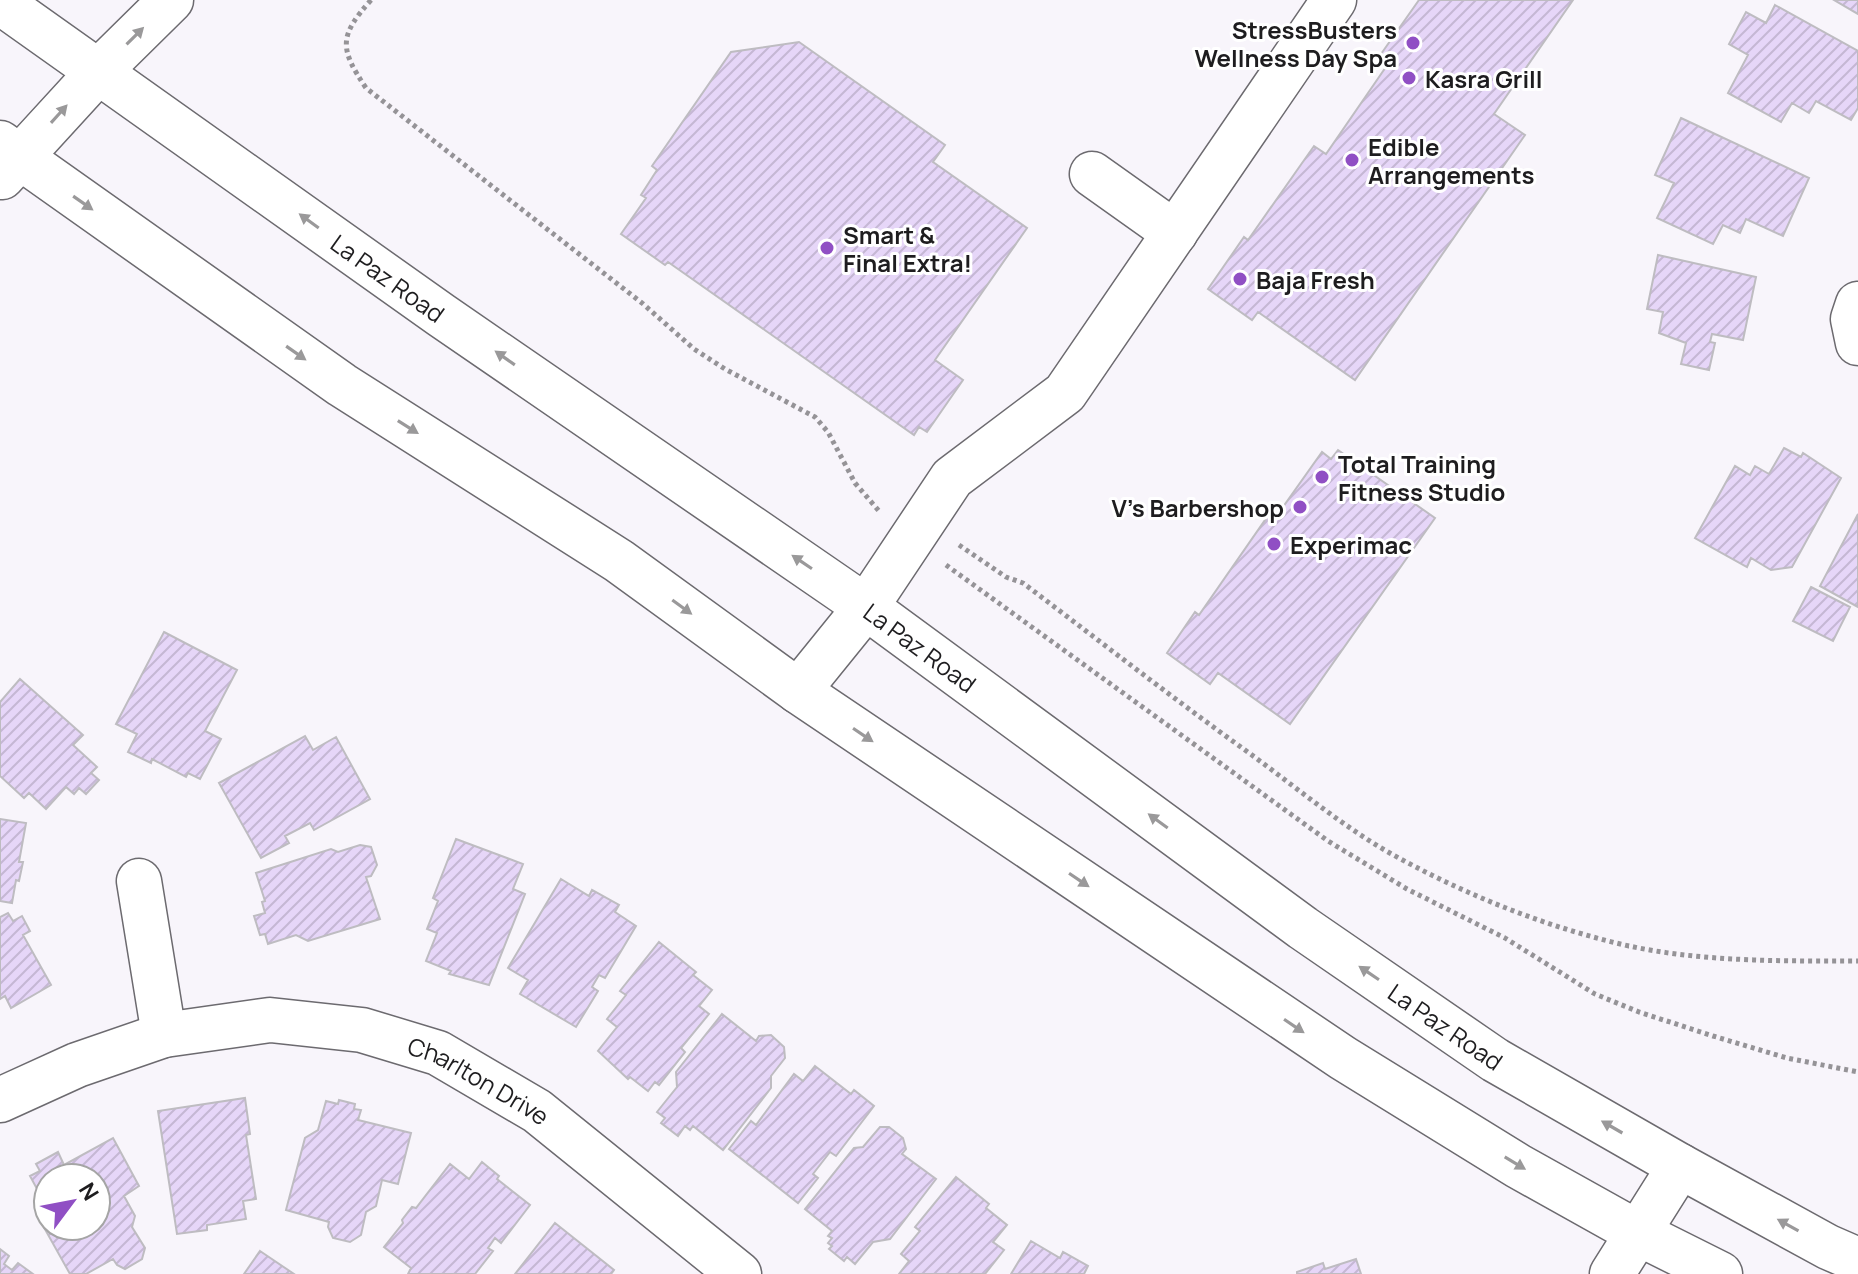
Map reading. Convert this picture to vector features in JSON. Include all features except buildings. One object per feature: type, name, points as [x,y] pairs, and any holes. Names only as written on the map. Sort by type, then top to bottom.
[{"type":"main road","points":[[171,0],[7,160],[342,385],[619,561],[798,691],[1343,1058],[1518,1166],[1638,1233],[1720,1274]]},
{"type":"main road","points":[[798,691],[866,607],[924,548],[952,478],[1065,393],[1334,0]]},
{"type":"main road","name":"La Paz Road","points":[[8,9],[441,315],[866,607],[1303,928],[1495,1060],[1680,1166],[1828,1247],[1858,1260]]},
{"type":"main road","points":[[1092,174],[1175,233]]},
{"type":"main road","points":[[1858,304],[1853,319],[1858,343]]},
{"type":"main road","points":[[139,881],[164,1035]]},
{"type":"main road","name":"Charlton Drive","points":[[0,1100],[77,1065],[164,1035],[270,1020],[362,1030],[438,1053],[537,1111],[739,1274]]},
{"type":"main road","points":[[1612,1274],[1680,1166]]},
{"type":"path","points":[[371,0],[354,19],[345,39],[349,64],[366,88],[642,303],[694,349],[815,417],[828,432],[855,483],[872,506],[924,548],[1328,841],[1407,889],[1505,938],[1595,994],[1639,1012],[1787,1058],[1858,1072]]},
{"type":"path","points":[[924,548],[947,544],[963,546],[1006,577],[1023,583],[1166,693],[1386,850],[1533,920],[1630,946],[1704,958],[1858,961]]},
{"type":"place","name":"StressBusters Wellness Day Spa","points":[[1413,43]]},
{"type":"place","name":"Kasra Grill","points":[[1409,78]]},
{"type":"place","name":"Edible Arrangements","points":[[1352,160]]},
{"type":"place","name":"Smart & Final Extra!","points":[[827,248]]},
{"type":"place","name":"Baja Fresh","points":[[1240,279]]},
{"type":"place","name":"Total Training Fitness Studio","points":[[1322,477]]},
{"type":"place","name":"V's Barbershop","points":[[1300,507]]},
{"type":"place","name":"Experimac","points":[[1274,544]]}]
